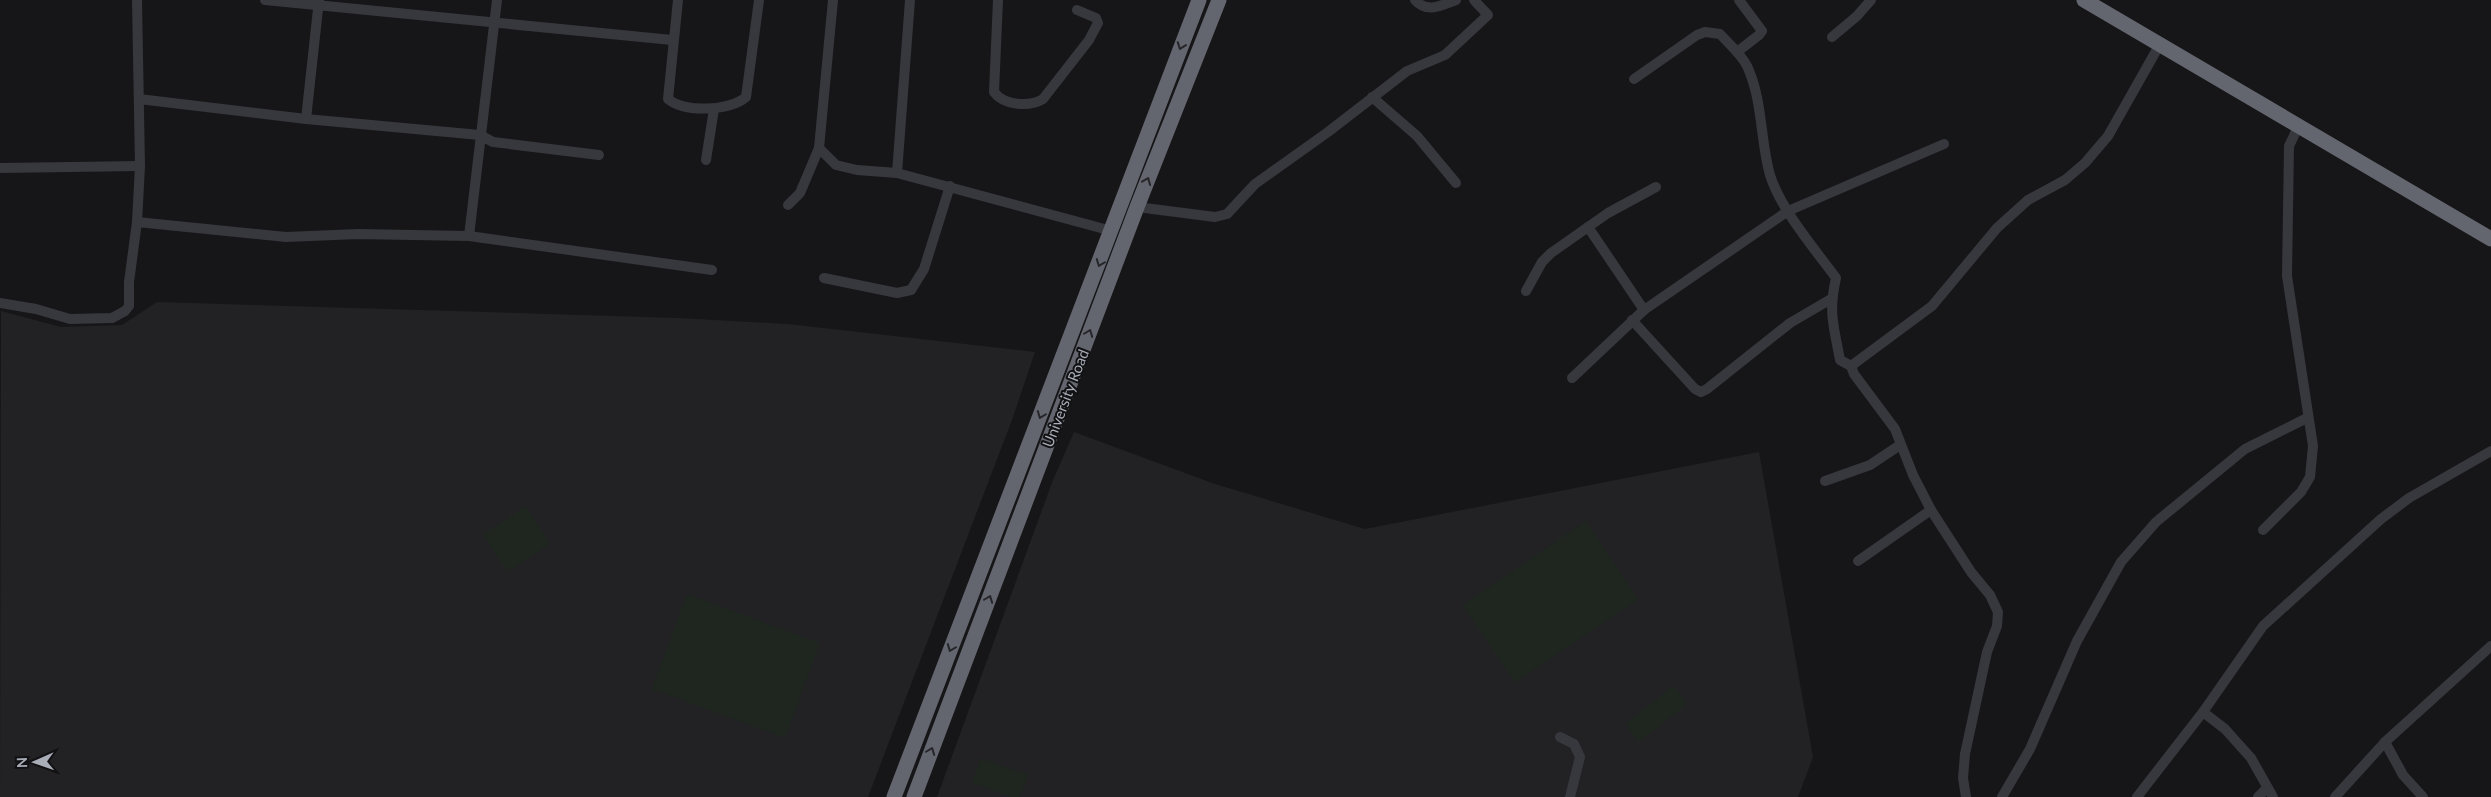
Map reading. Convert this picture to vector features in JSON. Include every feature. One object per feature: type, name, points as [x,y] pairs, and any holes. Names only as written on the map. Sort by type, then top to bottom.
[{"type":"highway","name":"University Road","points":[[894,797],[1112,231],[1198,0]]},
{"type":"highway","name":"University Road","points":[[914,797],[1137,206],[1218,0]]},
{"type":"highway","points":[[2084,0],[2491,239]]},
{"type":"street","points":[[0,303],[36,309],[70,319],[112,318],[119,316],[129,306],[129,282],[137,222],[140,166],[137,0]]},
{"type":"street","points":[[265,0],[319,3],[495,24],[672,40]]},
{"type":"street","points":[[469,236],[497,0]]},
{"type":"street","points":[[678,0],[672,40],[668,99],[675,105],[714,109],[746,97],[759,0]]},
{"type":"street","points":[[788,205],[800,193],[819,148],[833,0]]},
{"type":"street","points":[[896,173],[910,0]]},
{"type":"street","points":[[998,0],[994,92],[1012,104],[1037,103],[1043,99],[1089,40],[1098,23],[1096,18],[1077,10]]},
{"type":"street","points":[[1415,0],[1420,6],[1428,8],[1456,0]]},
{"type":"street","points":[[1137,206],[1221,217],[1227,214],[1255,184],[1328,132],[1407,71],[1445,54],[1487,18],[1488,12],[1474,0]]},
{"type":"street","points":[[1832,37],[1857,16],[1871,0]]},
{"type":"street","points":[[1737,52],[1759,35],[1762,30],[1740,1]]},
{"type":"street","points":[[306,119],[319,3]]},
{"type":"street","points":[[1634,79],[1697,35],[1705,32],[1720,34],[1747,66],[1753,85],[1770,176],[1788,211],[1836,278],[1831,299],[1832,325],[1840,360],[1851,366],[1854,374],[1895,429],[1900,445],[1931,510],[1971,572],[1990,595],[1998,612],[1997,626],[1987,652],[1965,754],[1964,778],[1966,797]]},
{"type":"street","points":[[1851,366],[1932,306],[1997,228],[2022,206],[2065,180],[2085,163],[2108,136],[2160,44]]},
{"type":"street","points":[[1372,97],[1417,136],[1456,183]]},
{"type":"street","points":[[139,99],[306,119],[480,135],[493,142],[599,155]]},
{"type":"street","points":[[706,160],[714,109]]},
{"type":"street","points":[[2263,530],[2301,492],[2310,477],[2312,446],[2287,276],[2290,146],[2298,127]]},
{"type":"street","points":[[1572,378],[1644,310],[1788,211],[1944,144]]},
{"type":"street","points":[[819,148],[836,165],[857,170],[896,173],[1112,231]]},
{"type":"street","points":[[0,168],[140,166]]},
{"type":"street","points":[[824,278],[897,293],[911,290],[924,269],[950,186]]},
{"type":"street","points":[[1526,290],[1542,262],[1621,205],[1656,187]]},
{"type":"street","points":[[137,222],[286,237],[358,234],[469,236],[712,270]]},
{"type":"street","points":[[1588,227],[1644,310]]},
{"type":"street","points":[[1632,320],[1694,389],[1701,392],[1707,390],[1790,323],[1831,299]]},
{"type":"street","points":[[2002,797],[2030,749],[2077,641],[2121,562],[2156,522],[2245,449],[2307,418]]},
{"type":"street","points":[[1825,481],[1870,465],[1900,445]]},
{"type":"street","points":[[2137,797],[2203,712],[2263,626],[2381,519],[2409,498],[2491,450]]},
{"type":"street","points":[[1858,562],[1931,510]]},
{"type":"street","points":[[2335,797],[2385,742],[2491,646]]},
{"type":"street","points":[[2203,712],[2225,729],[2252,758],[2270,793],[2258,797]]},
{"type":"street","points":[[1560,738],[1574,744],[1580,758],[1570,797]]},
{"type":"street","points":[[2385,742],[2403,775],[2423,797]]},
{"type":"shaded area","points":[[157,302],[678,318],[788,324],[1035,352],[1012,420],[868,797],[0,797],[1,311],[61,327],[122,325]]},
{"type":"shaded area","points":[[1074,432],[1215,484],[1365,529],[1759,452],[1813,757],[1798,797],[937,797],[1053,480]]},
{"type":"shaded area","points":[[526,506],[550,544],[507,572],[483,534]]},
{"type":"shaded area","points":[[1586,521],[1638,599],[1515,683],[1462,605]]},
{"type":"shaded area","points":[[687,594],[820,643],[785,738],[652,689]]},
{"type":"shaded area","points":[[1673,686],[1687,704],[1639,742],[1625,724]]},
{"type":"shaded area","points":[[981,758],[1028,775],[1020,797],[1011,797],[972,783]]}]
